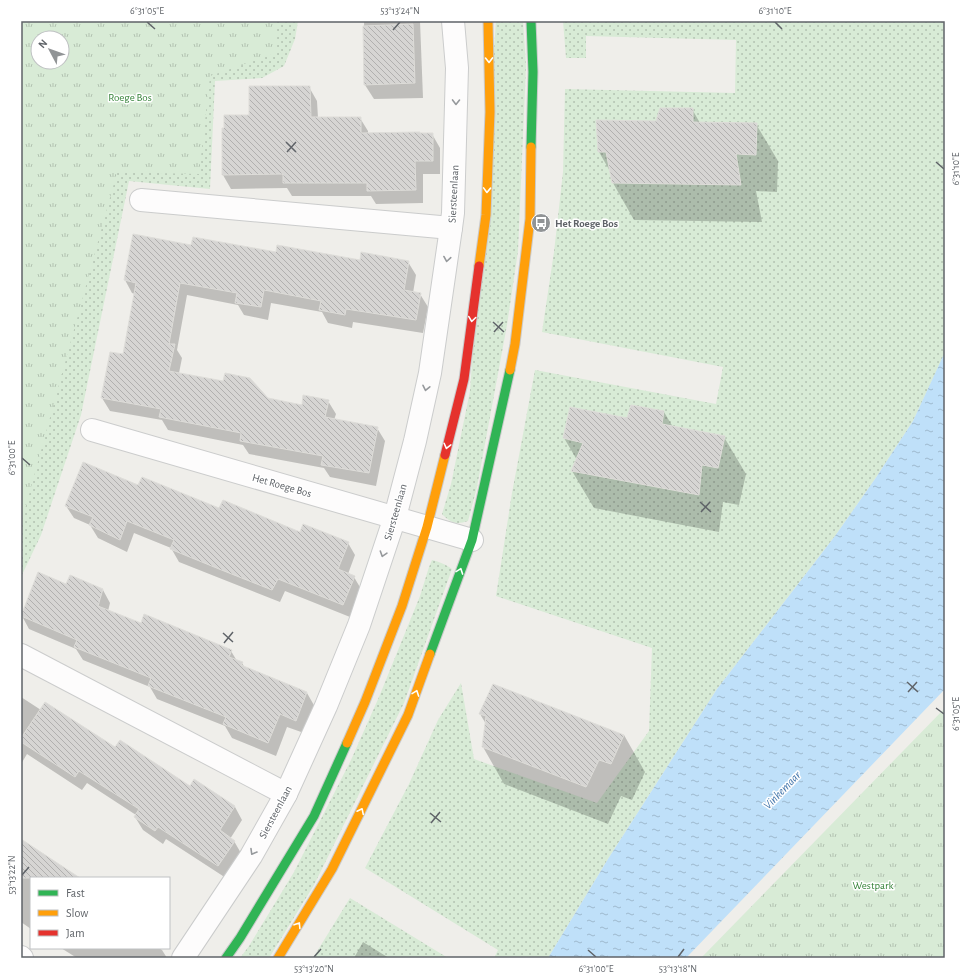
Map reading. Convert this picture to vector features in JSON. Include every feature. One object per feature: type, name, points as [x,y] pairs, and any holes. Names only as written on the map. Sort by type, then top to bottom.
[{"type":"main road","points":[[226,958],[280,873],[316,811],[365,702],[402,606],[427,527],[464,378],[486,215],[490,112],[488,21]]},
{"type":"main road","points":[[278,958],[332,869],[408,715],[442,618],[472,540],[515,344],[530,219],[533,72],[531,21]]},
{"type":"street","name":"Siersteenlaan","points":[[183,958],[251,856],[286,794],[326,706],[359,625],[395,517],[415,441],[430,373],[453,213],[457,68],[453,21]]},
{"type":"street","points":[[141,200],[451,228]]},
{"type":"street","name":"Het Roege Bos","points":[[92,430],[472,540]]},
{"type":"street","points":[[21,655],[286,794]]},
{"type":"green space","name":"Roege Bos","points":[[21,21],[277,21],[276,53],[210,76],[199,174],[117,172],[21,524]]},
{"type":"green space","points":[[213,21],[298,21],[295,39],[284,66],[262,78],[215,81],[210,189],[129,181],[81,415],[41,535],[21,577],[21,453],[105,82]]},
{"type":"green space","points":[[496,21],[523,21],[526,66],[518,251],[507,325],[477,487],[468,521],[457,523],[451,521],[442,514],[451,484],[470,391]]},
{"type":"green space","points":[[563,21],[945,21],[945,352],[913,421],[835,536],[717,689],[608,859],[548,958],[494,958],[498,950],[365,868],[409,784],[438,720],[461,683],[474,759],[597,803],[649,731],[652,648],[496,596],[512,493],[535,370],[716,404],[723,367],[542,332],[554,252],[563,172],[565,89],[735,93],[736,40],[586,36],[586,58],[566,58]]},
{"type":"green space","points":[[432,560],[442,563],[452,569],[404,703],[314,885],[269,958],[240,958],[249,946],[294,872],[351,760],[379,697],[420,596]]},
{"type":"green space","name":"Westpark","points":[[945,708],[945,958],[701,958]]},
{"type":"green space","points":[[350,898],[448,958],[313,958]]},
{"type":"water","name":"Vinkemaar","points":[[945,352],[945,689],[686,958],[548,958],[608,859],[717,689],[835,536],[913,421]]},
{"type":"building","points":[[413,24],[415,83],[364,85],[363,26]]},
{"type":"building","points":[[249,86],[310,86],[311,117],[361,117],[361,133],[433,133],[433,161],[415,161],[416,190],[367,191],[367,183],[283,183],[283,174],[222,175],[222,128],[224,128],[224,115],[249,115]]},
{"type":"building","points":[[660,108],[693,108],[693,122],[757,123],[756,155],[736,154],[741,185],[612,183],[606,152],[598,152],[596,120],[656,121]]},
{"type":"building","points":[[133,234],[191,245],[193,237],[276,252],[277,245],[360,260],[361,252],[409,261],[404,290],[421,293],[416,320],[346,309],[345,315],[319,310],[321,301],[264,290],[261,307],[235,303],[237,293],[180,283],[169,344],[175,344],[169,371],[223,381],[225,373],[250,378],[268,398],[302,405],[303,395],[329,400],[325,417],[378,427],[369,473],[321,465],[323,456],[240,441],[241,433],[159,417],[161,409],[101,398],[110,352],[123,354],[136,283],[124,280]]},
{"type":"building","points":[[631,405],[664,411],[662,424],[725,436],[718,468],[702,465],[699,495],[571,471],[583,443],[563,438],[570,407],[627,418]]},
{"type":"building","points":[[83,462],[138,485],[142,477],[219,508],[223,500],[300,532],[303,524],[349,542],[338,569],[355,576],[343,605],[278,579],[272,590],[170,549],[174,540],[127,521],[120,540],[89,525],[93,517],[65,506]]},
{"type":"building","points":[[38,572],[66,584],[70,575],[103,589],[98,606],[141,623],[144,614],[232,650],[229,657],[243,662],[241,665],[307,692],[296,721],[280,714],[268,743],[223,724],[226,717],[148,686],[151,678],[74,647],[77,640],[21,616]]},
{"type":"building","points":[[493,684],[624,735],[611,764],[599,760],[586,787],[482,747],[486,716],[479,714]]},
{"type":"building","points":[[45,702],[115,747],[120,740],[190,786],[194,779],[235,806],[220,830],[235,841],[218,866],[158,827],[155,831],[134,817],[139,809],[79,771],[75,777],[21,742],[21,738]]},
{"type":"building","points":[[21,839],[78,877],[30,877],[21,878]]},
{"type":"traffic: fast","points":[[531,21],[533,72],[531,147]]},
{"type":"traffic: fast","points":[[430,654],[472,540],[510,370]]},
{"type":"traffic: fast","points":[[226,958],[240,938],[314,816],[347,743]]},
{"type":"traffic: slow","points":[[479,266],[486,215],[490,112],[488,21]]},
{"type":"traffic: slow","points":[[510,370],[515,344],[530,219],[531,147]]},
{"type":"traffic: slow","points":[[347,743],[365,702],[402,606],[427,527],[445,455]]},
{"type":"traffic: slow","points":[[278,958],[332,869],[408,715],[430,654]]},
{"type":"traffic: jam","points":[[445,455],[464,379],[479,266]]},
{"type":"place","name":"Het Roege Bos","points":[[541,223]]}]
